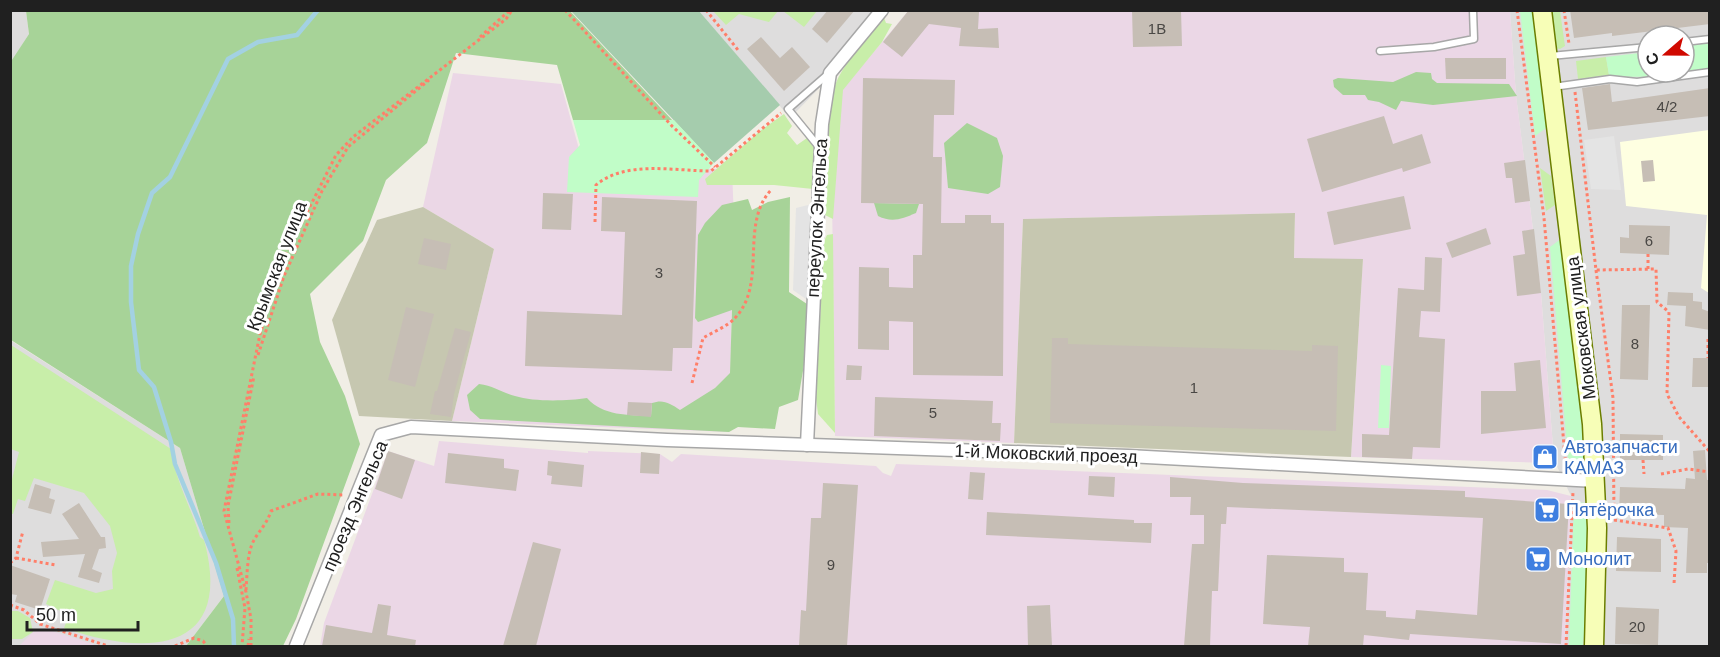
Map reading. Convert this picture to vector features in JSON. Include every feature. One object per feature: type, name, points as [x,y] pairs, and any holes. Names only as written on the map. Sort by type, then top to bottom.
[{"type":"street","points":[[830,73],[882,10]]},
{"type":"street","name":"Моковская улица","points":[[1542,10],[1592,424],[1596,481],[1594,646]]},
{"type":"street","name":"переулок Энгельса","points":[[807,445],[820,149],[830,73]]},
{"type":"street","name":"проезд Энгельса","points":[[296,646],[381,435],[411,427],[495,429]]},
{"type":"street","name":"1-й Моковский проезд","points":[[495,429],[807,445],[1128,456],[1596,481]]},
{"type":"lane","points":[[1380,51],[1434,47],[1474,39],[1473,10]]},
{"type":"lane","points":[[1548,57],[1570,52],[1636,48]]},
{"type":"lane","points":[[1552,87],[1610,79],[1637,82],[1710,72]]},
{"type":"lane","points":[[820,149],[788,109],[830,73]]},
{"type":"path","points":[[249,646],[251,620],[246,592],[224,511],[260,334],[285,256],[336,155],[354,137],[506,19],[511,10]]},
{"type":"path","name":"Крымская улица","points":[[242,646],[245,608],[229,530],[228,506],[258,353],[284,276],[322,191],[348,147],[511,10]]},
{"type":"path","points":[[565,10],[672,126],[716,167]]},
{"type":"path","points":[[706,10],[738,50]]},
{"type":"path","points":[[1516,10],[1544,218],[1571,480],[1566,646]]},
{"type":"path","points":[[1564,10],[1570,52]]},
{"type":"path","points":[[1575,84],[1596,270],[1656,269],[1657,302],[1669,312],[1669,399],[1679,417],[1710,452]]},
{"type":"path","points":[[595,222],[596,185],[607,176],[622,170],[711,171],[766,123],[788,109]]},
{"type":"path","points":[[692,382],[703,338],[734,320],[744,305],[753,270],[757,214],[762,200],[771,190]]},
{"type":"path","points":[[1648,255],[1648,269]]},
{"type":"path","points":[[1708,339],[1708,358]]},
{"type":"path","points":[[1644,460],[1644,474]]},
{"type":"path","points":[[1661,474],[1688,470],[1710,472]]},
{"type":"path","points":[[246,592],[251,548],[256,536],[267,525],[271,511],[318,494],[357,495]]},
{"type":"path","points":[[1614,520],[1668,528],[1676,551],[1674,584]]},
{"type":"path","points":[[10,563],[16,558],[23,531]]},
{"type":"path","points":[[16,558],[56,565]]},
{"type":"path","points":[[10,605],[24,610],[40,624],[108,646]]},
{"type":"path","points":[[175,646],[194,638],[203,641],[207,646]]},
{"type":"shaded area","points":[[11,11],[26,11],[29,34],[11,63]]},
{"type":"shaded area","points":[[571,11],[699,11],[780,105],[714,163]]},
{"type":"shaded area","points":[[699,11],[889,11],[837,70],[790,118]]},
{"type":"shaded area","points":[[908,11],[1510,11],[1516,95],[1541,293],[1554,460],[1550,463],[1351,457],[1363,259],[1294,259],[1295,213],[1023,219],[1014,443],[835,436],[832,193],[842,90]]},
{"type":"shaded area","points":[[1510,11],[1709,11],[1709,646],[1565,646],[1571,496],[1554,460],[1541,293],[1516,96]]},
{"type":"shaded area","points":[[453,73],[561,84],[584,167],[732,169],[734,220],[729,432],[452,421],[494,249],[423,207]]},
{"type":"shaded area","points":[[1709,130],[1709,293],[1701,288],[1707,215],[1626,206],[1620,142]]},
{"type":"shaded area","points":[[1614,136],[1621,190],[1591,189],[1584,140]]},
{"type":"shaded area","points":[[820,202],[816,306],[793,290],[796,208]]},
{"type":"shaded area","points":[[423,207],[494,249],[452,421],[359,416],[332,320],[377,220]]},
{"type":"shaded area","points":[[1295,213],[1294,258],[1363,259],[1351,457],[1014,443],[1023,219]]},
{"type":"shaded area","points":[[10,340],[180,448],[224,596],[186,646],[11,646]]},
{"type":"shaded area","points":[[439,441],[588,453],[588,451],[660,454],[672,462],[681,454],[876,466],[883,473],[891,476],[896,464],[1547,490],[1571,496],[1565,646],[320,646],[324,623],[388,451],[434,466]]},
{"type":"shaded area","points":[[46,629],[99,646],[19,646],[33,632]]},
{"type":"green space","points":[[26,11],[570,11],[673,121],[573,120],[557,65],[456,53],[427,143],[386,180],[363,241],[310,294],[320,342],[345,396],[360,444],[296,619],[283,646],[186,646],[224,596],[180,448],[11,340],[10,63],[29,34]]},
{"type":"green space","points":[[713,11],[778,11],[769,22],[739,14],[726,25]]},
{"type":"green space","points":[[783,11],[817,11],[804,27]]},
{"type":"green space","points":[[1520,11],[1533,11],[1549,126],[1535,136]]},
{"type":"green space","points":[[1550,11],[1560,11],[1565,46],[1560,49],[1555,48]]},
{"type":"green space","points":[[883,15],[886,23],[892,24],[882,42],[843,90],[833,219],[825,215],[824,207],[826,137],[831,101],[842,71]]},
{"type":"green space","points":[[1709,43],[1709,68],[1696,70],[1696,45]]},
{"type":"green space","points":[[1636,53],[1636,77],[1609,75],[1606,57]]},
{"type":"green space","points":[[1606,57],[1609,75],[1578,79],[1576,61]]},
{"type":"green space","points":[[1416,72],[1431,73],[1432,79],[1437,83],[1509,84],[1517,96],[1433,105],[1401,101],[1396,110],[1379,102],[1368,100],[1365,95],[1343,95],[1334,87],[1333,80],[1338,78],[1393,82]]},
{"type":"green space","points":[[784,114],[792,126],[787,133],[797,145],[807,138],[814,147],[813,189],[774,185],[707,185],[705,179],[760,131]]},
{"type":"green space","points":[[573,120],[674,120],[714,163],[699,180],[698,197],[567,192],[569,157],[580,145]]},
{"type":"green space","points":[[967,123],[997,138],[1003,156],[1000,187],[988,194],[948,188],[944,143]]},
{"type":"green space","points":[[1540,168],[1551,176],[1555,205],[1546,211]]},
{"type":"green space","points":[[790,197],[789,292],[807,304],[805,359],[798,400],[779,407],[775,429],[738,427],[729,432],[480,419],[470,410],[467,395],[479,384],[531,399],[587,398],[593,404],[608,411],[625,415],[651,416],[652,403],[666,402],[680,410],[715,388],[730,373],[732,310],[698,322],[695,318],[698,235],[705,223],[722,205],[748,199],[752,210],[768,202]]},
{"type":"green space","points":[[874,203],[919,204],[916,213],[892,220],[878,216]]},
{"type":"green space","points":[[833,234],[835,433],[818,414],[816,398],[824,241],[827,235]]},
{"type":"green space","points":[[1562,238],[1585,457],[1569,471],[1550,247]]},
{"type":"green space","points":[[11,345],[171,449],[180,483],[200,537],[204,540],[210,577],[207,606],[195,625],[177,637],[153,643],[125,642],[95,637],[64,628],[69,615],[46,604],[55,580],[96,593],[113,589],[112,571],[117,553],[110,526],[84,493],[34,478],[25,501],[18,499],[13,514],[11,514],[11,483],[19,452],[11,449]]},
{"type":"green space","points":[[1381,365],[1391,366],[1389,428],[1378,428]]},
{"type":"green space","points":[[1574,502],[1588,503],[1588,588],[1583,646],[1569,646]]},
{"type":"green space","points":[[11,611],[18,611],[30,618],[33,632],[22,639],[11,639]]},
{"type":"building","points":[[828,10],[855,10],[827,43],[812,29]]},
{"type":"building","points":[[909,10],[979,12],[978,29],[998,28],[999,48],[959,46],[961,28],[929,24],[902,57],[883,42]]},
{"type":"building","points":[[1132,10],[1181,10],[1182,46],[1133,47]]},
{"type":"building","points":[[1570,10],[1710,10],[1710,24],[1636,24],[1636,33],[1612,36],[1612,33],[1574,38]]},
{"type":"building","points":[[761,37],[780,58],[792,47],[810,67],[784,91],[747,49]]},
{"type":"building","points":[[1445,58],[1506,58],[1506,79],[1446,79]]},
{"type":"building","points":[[863,78],[955,80],[954,115],[934,115],[933,157],[942,157],[941,223],[965,223],[965,215],[991,215],[991,223],[1004,223],[1003,376],[913,375],[913,322],[889,321],[889,350],[858,349],[859,267],[889,268],[889,287],[913,288],[913,255],[922,255],[923,204],[861,203]]},
{"type":"building","points":[[1610,84],[1612,102],[1710,88],[1710,116],[1588,130],[1582,88]]},
{"type":"building","points":[[1384,116],[1393,144],[1422,134],[1431,163],[1403,172],[1402,168],[1322,192],[1307,139]]},
{"type":"building","points":[[1525,160],[1530,201],[1515,203],[1512,178],[1506,178],[1504,163]]},
{"type":"building","points":[[1653,160],[1655,181],[1643,182],[1641,161]]},
{"type":"building","points":[[543,193],[573,194],[571,230],[542,229]]},
{"type":"building","points":[[1404,196],[1411,229],[1334,245],[1327,212]]},
{"type":"building","points":[[602,197],[697,201],[692,348],[673,348],[672,371],[525,366],[527,311],[622,315],[625,232],[601,231]]},
{"type":"building","points":[[1629,225],[1670,226],[1669,255],[1620,253],[1620,237],[1629,238]]},
{"type":"building","points":[[1486,228],[1491,244],[1452,258],[1446,243]]},
{"type":"building","points":[[1534,229],[1541,293],[1517,296],[1513,256],[1525,254],[1522,231]]},
{"type":"building","points":[[424,238],[451,244],[446,270],[418,264]]},
{"type":"building","points":[[1425,257],[1442,258],[1440,312],[1421,311],[1419,337],[1445,339],[1440,448],[1413,447],[1412,459],[1362,457],[1362,434],[1389,435],[1398,288],[1424,290]]},
{"type":"building","points":[[1668,292],[1693,293],[1693,301],[1702,302],[1702,309],[1710,312],[1710,330],[1685,326],[1686,306],[1667,305]]},
{"type":"building","points":[[1622,305],[1650,305],[1648,380],[1620,379]]},
{"type":"building","points":[[406,307],[434,314],[415,387],[388,380]]},
{"type":"building","points":[[455,328],[471,332],[454,394],[451,417],[430,414],[435,391],[437,391]]},
{"type":"building","points":[[1052,338],[1068,338],[1068,344],[1312,351],[1312,345],[1338,346],[1336,431],[1050,423]]},
{"type":"building","points":[[1693,358],[1710,358],[1710,387],[1692,387]]},
{"type":"building","points":[[1540,360],[1546,428],[1481,434],[1481,391],[1516,391],[1514,363]]},
{"type":"building","points":[[847,365],[862,366],[861,380],[846,380]]},
{"type":"building","points":[[875,397],[993,401],[992,423],[1001,423],[1000,441],[874,436]]},
{"type":"building","points":[[628,402],[652,403],[651,417],[627,415]]},
{"type":"building","points":[[1620,434],[1663,435],[1663,460],[1620,460]]},
{"type":"building","points":[[1705,450],[1707,480],[1710,480],[1710,563],[1707,563],[1707,573],[1686,573],[1688,528],[1664,527],[1664,515],[1619,514],[1620,487],[1685,489],[1686,478],[1695,479],[1693,451]]},
{"type":"building","points":[[388,451],[415,460],[402,499],[375,489]]},
{"type":"building","points":[[641,452],[660,454],[659,474],[640,473]]},
{"type":"building","points":[[448,453],[504,459],[504,468],[519,470],[516,491],[445,483]]},
{"type":"building","points":[[548,461],[584,465],[582,487],[551,484],[552,476],[547,475]]},
{"type":"building","points":[[970,472],[985,473],[983,500],[968,499]]},
{"type":"building","points":[[1089,476],[1115,477],[1114,497],[1088,495]]},
{"type":"building","points":[[1170,477],[1243,483],[1465,491],[1465,497],[1569,504],[1561,644],[1410,634],[1409,640],[1364,635],[1363,646],[1308,646],[1310,627],[1263,624],[1267,555],[1344,558],[1344,572],[1368,573],[1366,610],[1386,611],[1386,617],[1415,619],[1416,610],[1477,615],[1483,518],[1227,507],[1226,524],[1221,524],[1218,591],[1212,591],[1210,646],[1184,646],[1192,544],[1204,544],[1204,515],[1190,515],[1191,497],[1170,497]]},
{"type":"building","points":[[823,483],[858,485],[847,646],[799,646],[801,610],[806,611],[811,518],[821,518]]},
{"type":"building","points":[[35,484],[51,489],[49,498],[55,500],[51,514],[28,508]]},
{"type":"building","points":[[79,503],[101,537],[105,537],[106,548],[99,549],[92,569],[102,573],[99,583],[78,577],[85,554],[43,557],[41,542],[79,539],[62,514]]},
{"type":"building","points":[[987,512],[1152,523],[1151,543],[986,535]]},
{"type":"building","points":[[1617,537],[1661,539],[1661,572],[1616,571]]},
{"type":"building","points":[[533,542],[561,549],[536,646],[503,646]]},
{"type":"building","points":[[10,565],[50,579],[40,610],[15,602],[17,595],[10,594]]},
{"type":"building","points":[[378,604],[391,606],[387,635],[416,640],[415,646],[322,646],[326,625],[372,633]]},
{"type":"building","points":[[1050,605],[1052,646],[1028,646],[1027,606]]},
{"type":"building","points":[[1616,607],[1659,609],[1658,645],[1615,644]]},
{"type":"waterway","points":[[234,646],[233,619],[216,563],[175,464],[171,442],[154,387],[139,370],[131,302],[131,266],[138,234],[152,193],[170,177],[228,59],[258,42],[297,35],[318,10]]},
{"type":"place","name":"Автозапчасти КАМАЗ","points":[[1545,457]]},
{"type":"place","name":"Пятёрочка","points":[[1547,510]]},
{"type":"place","name":"Монолит","points":[[1538,559]]}]
